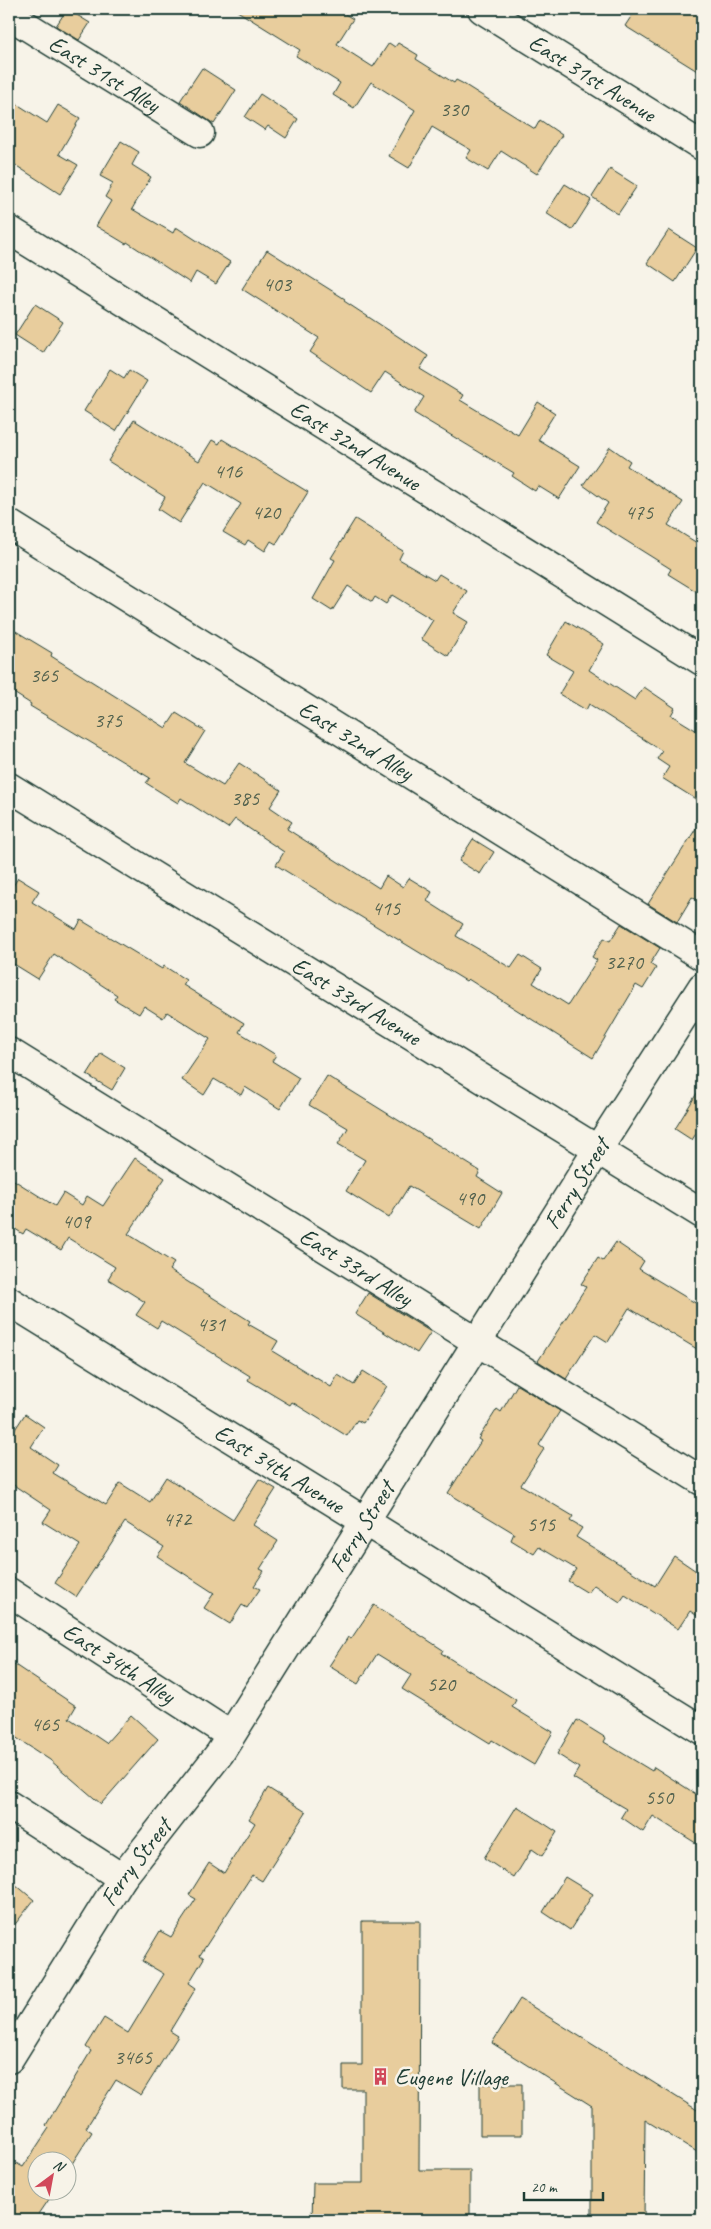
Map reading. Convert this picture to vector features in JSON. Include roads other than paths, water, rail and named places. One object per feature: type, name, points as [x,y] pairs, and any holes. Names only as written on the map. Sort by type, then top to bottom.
[{"type":"street","name":"East 31st Avenue","points":[[482,9],[702,146]]},
{"type":"street","name":"East 31st Alley","points":[[9,15],[200,133]]},
{"type":"street","name":"East 32nd Avenue","points":[[9,230],[702,661]]},
{"type":"street","name":"East 32nd Alley","points":[[9,524],[702,956]]},
{"type":"street","name":"East 33rd Avenue","points":[[9,787],[702,1214]]},
{"type":"street","name":"Ferry Street","points":[[9,2059],[122,1878],[209,1767],[230,1735],[598,1149],[702,987]]},
{"type":"street","name":"East 33rd Alley","points":[[9,1052],[702,1481]]},
{"type":"street","name":"East 34th Avenue","points":[[9,1301],[702,1730]]},
{"type":"street","name":"East 34th Alley","points":[[9,1592],[230,1735]]},
{"type":"street","points":[[9,1804],[122,1878]]},
{"type":"place","name":"Eugene Village","points":[[381,2077]]}]
